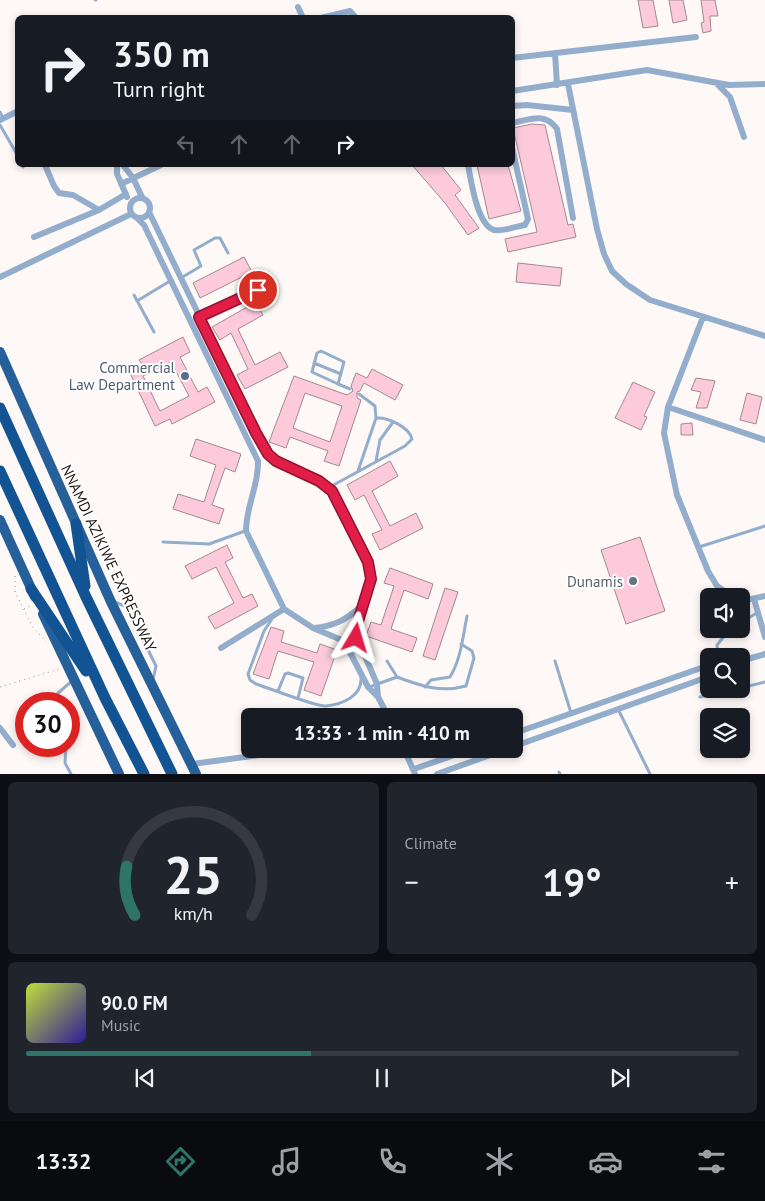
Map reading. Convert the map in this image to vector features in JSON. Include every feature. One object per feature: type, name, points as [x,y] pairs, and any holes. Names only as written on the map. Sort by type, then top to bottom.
[{"type":"highway","name":"NNAMDI AZIKIWE EXPRESSWAY","points":[[0,352],[112,602],[194,769]]},
{"type":"highway","points":[[0,408],[86,597],[172,774]]},
{"type":"highway","points":[[0,470],[105,698],[144,774]]},
{"type":"highway","points":[[0,520],[119,774]]},
{"type":"highway","points":[[76,524],[86,597]]},
{"type":"highway","points":[[31,589],[105,698]]},
{"type":"street","points":[[298,7],[302,15]]},
{"type":"street","points":[[333,15],[350,11],[353,15]]},
{"type":"street","points":[[515,58],[696,37]]},
{"type":"street","points":[[555,53],[557,86]]},
{"type":"street","points":[[515,91],[557,86],[647,70],[745,86],[765,84]]},
{"type":"street","points":[[715,82],[730,98],[744,137]]},
{"type":"street","points":[[568,84],[597,229],[604,254],[612,271],[626,284],[650,300],[765,336]]},
{"type":"street","points":[[515,106],[527,105],[573,110]]},
{"type":"street","points":[[1,116],[15,111]]},
{"type":"street","points":[[515,122],[542,117],[552,122],[557,129],[573,218]]},
{"type":"street","points":[[468,167],[477,207],[488,227],[497,230],[525,225],[528,220],[515,161]]},
{"type":"street","points":[[46,167],[59,193],[73,195],[99,210]]},
{"type":"street","points":[[117,167],[121,184],[134,216],[144,225],[258,461],[258,474],[246,519],[246,531],[284,609],[313,628],[344,641],[368,687],[378,697],[384,708]]},
{"type":"street","points":[[125,167],[133,178],[142,198],[150,205],[149,212],[152,221],[268,454],[276,461],[319,481],[332,491],[368,562],[371,579],[355,633],[377,684],[378,697]]},
{"type":"street","points":[[121,184],[157,167]]},
{"type":"street","points":[[34,237],[99,210],[126,194]]},
{"type":"street","points":[[130,203],[135,198],[142,198]]},
{"type":"street","points":[[0,277],[64,244],[134,216],[144,217],[149,212]]},
{"type":"street","points":[[144,225],[152,221]]},
{"type":"street","points":[[703,317],[668,407],[664,432],[669,462],[678,495],[698,547],[717,586],[720,588]]},
{"type":"street","points":[[668,407],[765,440]]},
{"type":"street","points":[[750,600],[765,596]]},
{"type":"street","points":[[754,599],[765,637]]},
{"type":"street","points":[[313,628],[331,626],[347,619],[362,606]]},
{"type":"street","points":[[221,648],[284,609]]},
{"type":"street","points":[[750,658],[765,654]]},
{"type":"street","points":[[523,730],[700,668]]},
{"type":"street","points":[[523,743],[700,679]]},
{"type":"street","points":[[641,689],[645,700]]},
{"type":"street","points":[[0,728],[13,745]]},
{"type":"street","points":[[194,769],[256,758]]},
{"type":"street","points":[[408,758],[414,771],[448,758]]},
{"type":"street","points":[[436,774],[481,758]]},
{"type":"lane","points":[[0,125],[15,151]]},
{"type":"lane","points":[[180,278],[200,268],[201,266],[194,250],[215,238],[220,238],[228,253]]},
{"type":"lane","points":[[137,301],[171,281]]},
{"type":"lane","points":[[199,317],[272,283]]},
{"type":"lane","points":[[134,295],[154,332]]},
{"type":"lane","points":[[338,384],[344,362],[321,351],[315,355],[313,373],[338,384],[350,389]]},
{"type":"lane","points":[[314,363],[341,374]]},
{"type":"lane","points":[[358,471],[376,418],[375,406],[359,394]]},
{"type":"lane","points":[[328,488],[405,446],[412,439],[407,431],[393,422],[376,418]]},
{"type":"lane","points":[[376,461],[380,440],[393,422]]},
{"type":"lane","points":[[698,547],[765,526]]},
{"type":"lane","points":[[163,542],[209,544],[246,531]]},
{"type":"lane","points":[[112,602],[120,602],[128,607],[156,666],[156,674],[152,684]]},
{"type":"lane","points":[[277,613],[264,631],[248,677],[256,684],[325,706],[353,697],[361,687],[361,672]]},
{"type":"lane","points":[[750,617],[758,613]]},
{"type":"lane","points":[[424,688],[432,680],[450,677],[461,644],[467,616]]},
{"type":"lane","points":[[387,661],[398,677],[424,688],[451,690],[466,686],[474,658],[472,651],[461,644]]},
{"type":"lane","points":[[555,661],[572,713]]},
{"type":"lane","points":[[278,691],[285,674],[288,673],[303,678],[298,698]]},
{"type":"lane","points":[[368,687],[398,677]]},
{"type":"lane","points":[[59,692],[74,679]]},
{"type":"lane","points":[[750,686],[765,682]]},
{"type":"lane","points":[[618,709],[650,774]]},
{"type":"lane","points":[[65,757],[65,763],[71,774]]},
{"type":"path","points":[[102,547],[128,607]]},
{"type":"path","points":[[15,592],[32,626],[49,647]]},
{"type":"path","points":[[24,610],[32,605]]},
{"type":"path","points":[[0,688],[57,671],[60,667]]},
{"type":"building","points":[[638,0],[653,0],[658,26],[643,28]]},
{"type":"building","points":[[669,0],[683,0],[687,20],[673,23]]},
{"type":"building","points":[[701,0],[715,0],[718,16],[710,16],[711,31],[703,33],[701,23],[704,22]]},
{"type":"building","points":[[532,124],[545,125],[568,225],[573,224],[576,237],[508,252],[505,239],[537,232],[515,137],[515,128]]},
{"type":"building","points":[[414,167],[443,167],[461,190],[455,195],[479,228],[468,235],[445,203]]},
{"type":"building","points":[[477,167],[509,167],[521,211],[489,219]]},
{"type":"building","points":[[244,257],[252,272],[200,298],[193,283]]},
{"type":"building","points":[[518,263],[562,268],[560,286],[516,282]]},
{"type":"building","points":[[256,302],[263,315],[238,329],[255,365],[280,352],[288,367],[245,389],[237,375],[248,369],[231,333],[220,340],[212,327]]},
{"type":"building","points":[[183,337],[190,352],[180,357],[198,392],[207,387],[215,402],[172,424],[170,419],[155,426],[129,371],[142,364],[139,360]],"holes":[[[171,362],[189,396],[160,411],[143,376]]]},
{"type":"building","points":[[372,369],[403,385],[395,400],[364,383],[360,391],[357,392],[357,398],[361,400],[339,466],[324,461],[328,451],[290,437],[286,448],[269,442],[294,376],[347,395],[353,391],[351,386],[356,373],[367,378]],"holes":[[[305,393],[342,406],[330,442],[293,428]]]},
{"type":"building","points":[[696,378],[715,381],[707,408],[696,408],[701,392],[691,390]]},
{"type":"building","points":[[633,382],[655,392],[644,416],[647,417],[641,430],[615,418]]},
{"type":"building","points":[[747,393],[762,397],[756,424],[740,420]]},
{"type":"building","points":[[692,423],[693,435],[681,435],[681,424]]},
{"type":"building","points":[[196,439],[241,454],[235,472],[225,468],[212,505],[224,509],[219,524],[173,509],[178,494],[204,502],[216,465],[190,456]]},
{"type":"building","points":[[390,461],[398,476],[372,491],[390,526],[416,513],[423,528],[380,550],[372,534],[382,530],[364,495],[355,500],[347,485]]},
{"type":"building","name":"Dunamis","points":[[640,537],[665,611],[626,624],[601,550]]},
{"type":"building","points":[[227,545],[233,558],[225,562],[243,598],[252,594],[258,606],[215,629],[208,617],[234,603],[216,567],[192,579],[185,566]]},
{"type":"building","points":[[390,568],[433,584],[428,599],[404,590],[391,629],[417,638],[412,652],[366,636],[371,622],[381,625],[394,586],[384,583]]},
{"type":"building","points":[[445,588],[458,592],[435,660],[423,656]]},
{"type":"building","points":[[271,627],[284,631],[281,642],[317,653],[320,644],[337,650],[321,696],[304,690],[314,662],[278,651],[269,679],[253,674]]},
{"type":"place","name":"Commercial Law Department","points":[[185,376]]},
{"type":"place","name":"Dunamis","points":[[633,581]]},
{"type":"route","points":[[258,290],[199,317],[268,454],[276,461],[319,481],[332,491],[368,562],[371,579],[356,628],[356,638]]}]
